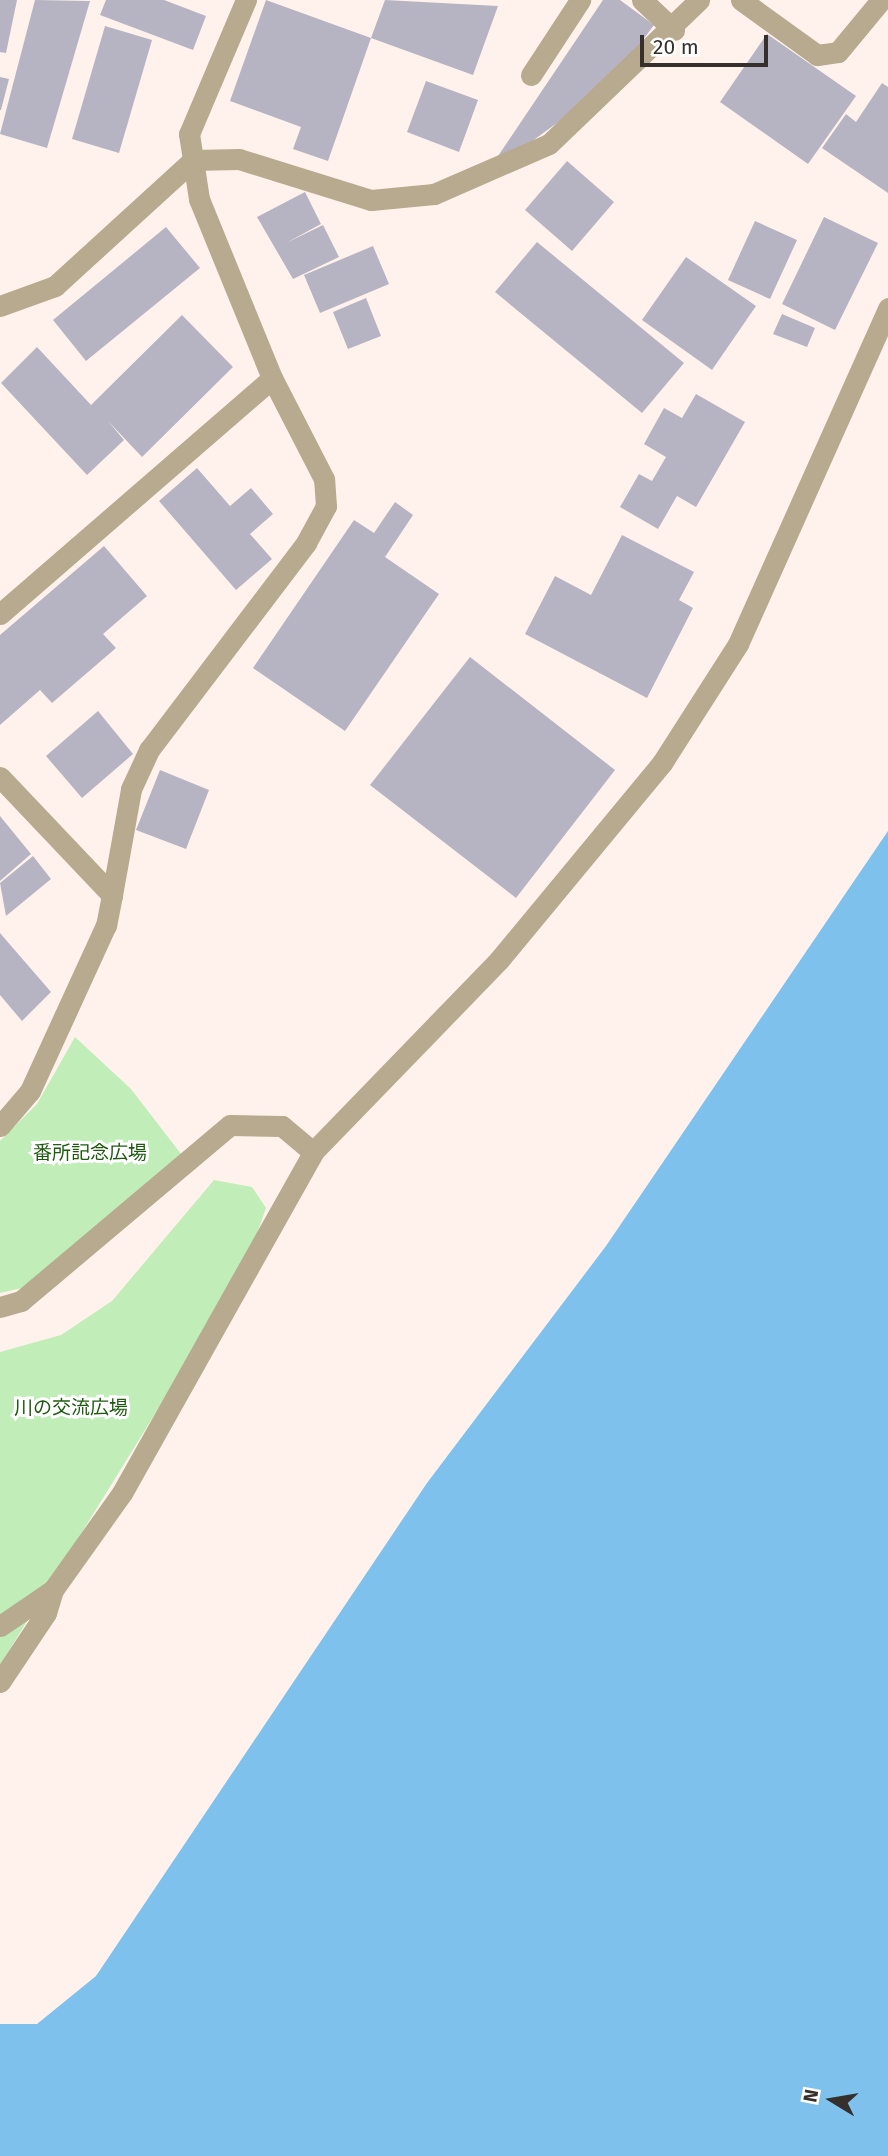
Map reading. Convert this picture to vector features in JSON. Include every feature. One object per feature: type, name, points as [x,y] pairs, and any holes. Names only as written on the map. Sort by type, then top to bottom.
[{"type":"street","points":[[0,1126],[30,1091],[106,925],[131,789],[149,750],[306,543],[326,506],[324,479],[272,379],[199,199],[190,134],[246,0]]},
{"type":"street","points":[[531,75],[580,0]]},
{"type":"street","points":[[642,0],[674,30]]},
{"type":"street","points":[[0,306],[55,286],[193,160],[239,159],[372,200],[434,194],[549,144],[674,30],[699,0]]},
{"type":"street","points":[[741,0],[817,55],[838,52],[881,0]]},
{"type":"street","points":[[0,1682],[46,1614],[53,1590],[164,1425],[313,1152],[499,960],[662,763],[738,644],[888,308]]},
{"type":"street","points":[[0,614],[272,379]]},
{"type":"street","points":[[0,777],[112,895]]},
{"type":"street","points":[[0,1307],[21,1301],[230,1125],[282,1126],[313,1152]]},
{"type":"street","points":[[0,1626],[53,1590]]},
{"type":"green space","name":"番所記念広場","points":[[75,1037],[131,1089],[188,1163],[49,1282],[0,1293],[0,1141],[37,1104]]},
{"type":"green space","name":"川の交流広場","points":[[214,1180],[252,1187],[266,1208],[245,1268],[0,1665],[0,1352],[61,1335],[112,1301]]},
{"type":"water","points":[[888,831],[888,2156],[0,2156],[0,2024],[37,2024],[96,1976],[427,1483],[606,1246]]},
{"type":"building","points":[[0,0],[17,0],[6,53],[0,52]]},
{"type":"building","points":[[35,0],[90,1],[47,148],[0,134]]},
{"type":"building","points":[[106,0],[164,0],[206,16],[193,50],[100,15]]},
{"type":"building","points":[[266,0],[371,38],[328,161],[293,149],[301,127],[230,101]]},
{"type":"building","points":[[385,0],[498,6],[473,75],[371,38]]},
{"type":"building","points":[[603,0],[620,0],[654,25],[609,85],[509,158],[498,156]]},
{"type":"building","points":[[105,26],[152,40],[119,153],[72,139]]},
{"type":"building","points":[[767,34],[856,96],[808,164],[720,102]]},
{"type":"building","points":[[0,77],[9,79],[1,110],[0,110]]},
{"type":"building","points":[[426,81],[478,100],[459,152],[407,132]]},
{"type":"building","points":[[882,83],[888,87],[888,193],[822,148],[846,114],[856,122]]},
{"type":"building","points":[[567,161],[614,202],[572,251],[525,210]]},
{"type":"building","points":[[305,192],[321,224],[286,243],[323,225],[339,257],[293,279],[257,217]]},
{"type":"building","points":[[824,217],[878,243],[835,330],[782,304]]},
{"type":"building","points":[[755,221],[797,240],[770,299],[728,280]]},
{"type":"building","points":[[166,227],[200,268],[86,361],[53,320]]},
{"type":"building","points":[[537,242],[684,363],[642,413],[495,292]]},
{"type":"building","points":[[373,246],[389,284],[320,313],[304,275]]},
{"type":"building","points":[[686,257],[756,306],[712,370],[642,320]]},
{"type":"building","points":[[366,298],[381,336],[348,349],[333,312]]},
{"type":"building","points":[[782,314],[815,328],[807,347],[773,334]]},
{"type":"building","points":[[182,315],[233,367],[142,457],[108,421],[124,440],[87,475],[1,383],[37,347],[91,405]]},
{"type":"building","points":[[696,394],[745,422],[696,507],[677,496],[658,529],[620,507],[639,474],[652,481],[666,457],[644,444],[664,408],[682,418]]},
{"type":"building","points":[[197,468],[230,506],[251,488],[273,514],[250,534],[272,559],[236,590],[159,501]]},
{"type":"building","points":[[395,502],[413,515],[385,557],[439,594],[345,731],[253,668],[354,520],[374,533]]},
{"type":"building","points":[[622,535],[694,572],[679,600],[693,608],[647,698],[525,634],[555,576],[591,595]]},
{"type":"building","points":[[104,546],[147,596],[103,634],[116,648],[52,703],[40,690],[0,725],[0,635]]},
{"type":"building","points":[[470,657],[615,770],[516,898],[370,785]]},
{"type":"building","points":[[98,711],[133,754],[82,798],[46,756]]},
{"type":"building","points":[[160,770],[209,790],[186,849],[136,830]]},
{"type":"building","points":[[0,816],[31,854],[0,881]]},
{"type":"building","points":[[33,856],[51,879],[6,916],[0,883]]},
{"type":"building","points":[[0,933],[51,992],[22,1021],[0,995]]}]
